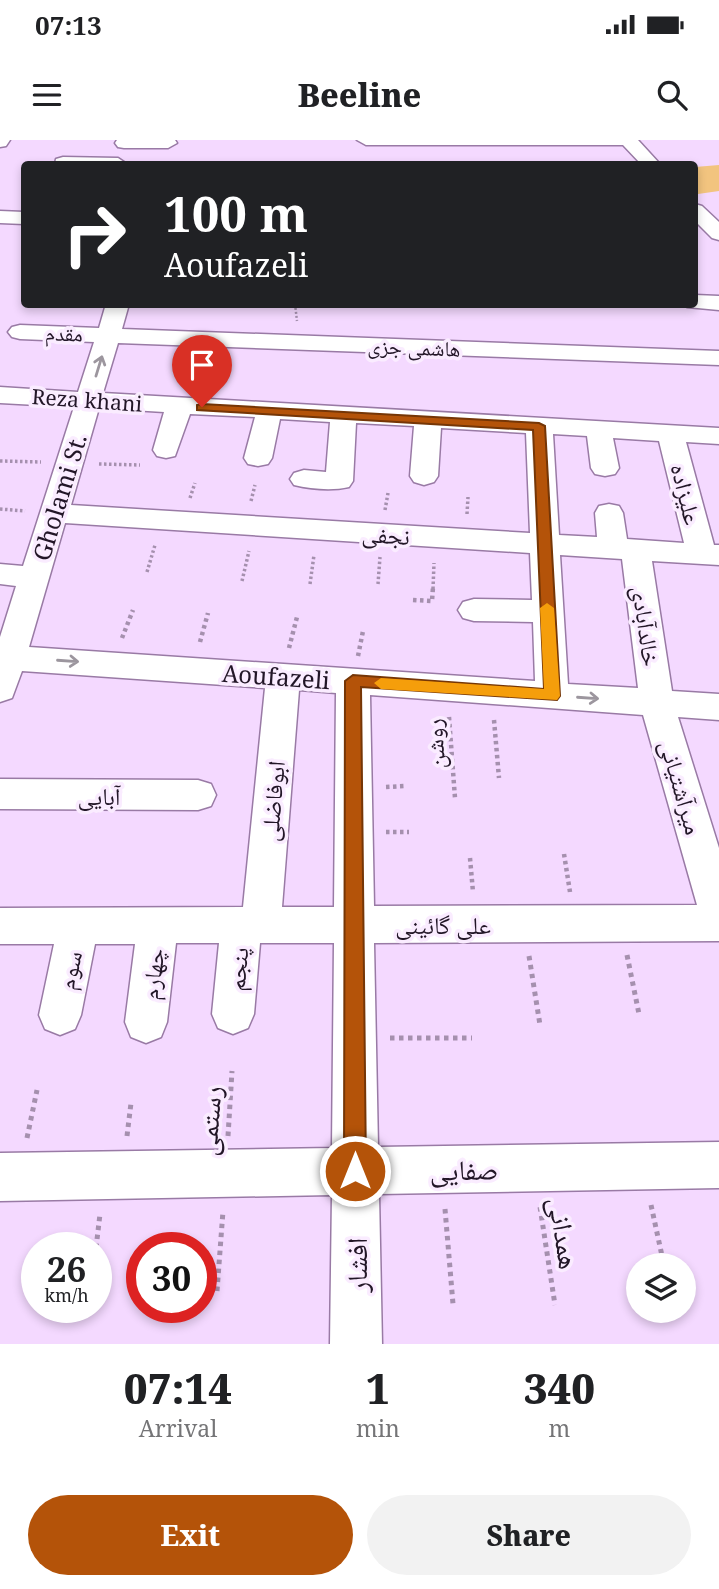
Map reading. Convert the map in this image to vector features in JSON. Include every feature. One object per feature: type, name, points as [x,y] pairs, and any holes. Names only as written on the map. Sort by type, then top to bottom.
[{"type":"street","points":[[366,140],[628,140],[648,161]]},
{"type":"street","points":[[124,143],[168,141],[162,161]]},
{"type":"street","points":[[698,213],[719,234]]},
{"type":"street","points":[[0,217],[21,218]]},
{"type":"street","points":[[698,241],[719,242]]},
{"type":"street","points":[[698,302],[719,303]]},
{"type":"street","name":"Gholami St.","points":[[0,689],[5,657],[34,577],[117,308]]},
{"type":"street","name":"مقدم","points":[[20,332],[109,334]]},
{"type":"street","name":"هاشمی جزی","points":[[109,334],[438,337],[719,358]]},
{"type":"street","name":"Reza khani","points":[[0,395],[719,436]]},
{"type":"street","points":[[166,450],[179,406]]},
{"type":"street","points":[[258,458],[269,411]]},
{"type":"street","points":[[340,481],[343,415]]},
{"type":"street","points":[[424,476],[428,420]]},
{"type":"street","points":[[539,426],[552,696]]},
{"type":"street","points":[[599,430],[605,468]]},
{"type":"street","name":"علیزاده","points":[[671,434],[710,554]]},
{"type":"street","points":[[304,479],[368,482]]},
{"type":"street","name":"نجفی","points":[[54,513],[710,554]]},
{"type":"street","name":"خالدآبادی","points":[[609,513],[625,549],[657,703]]},
{"type":"street","points":[[0,574],[34,577]]},
{"type":"street","points":[[474,610],[547,611]]},
{"type":"street","name":"Aoufazeli","points":[[5,657],[719,707]]},
{"type":"street","name":"ابوفاضلی","points":[[251,925],[283,676]]},
{"type":"street","name":"افشار","points":[[353,681],[356,1344]]},
{"type":"street","name":"میرآشتیانی","points":[[657,703],[719,912]]},
{"type":"street","name":"آبایی","points":[[0,794],[198,795]]},
{"type":"street","name":"علی گائینی","points":[[0,926],[719,923]]},
{"type":"street","name":"سوم","points":[[60,1015],[78,925]]},
{"type":"street","name":"چهارم","points":[[146,1022],[158,925]]},
{"type":"street","name":"پنجم","points":[[233,1014],[251,925]]},
{"type":"street","name":"صفایی","points":[[9,1177],[719,1165]]},
{"type":"path","points":[[0,461],[140,465]]},
{"type":"path","points":[[413,600],[432,601],[435,537]]},
{"type":"path","name":"روشن","points":[[447,688],[455,798]]},
{"type":"path","points":[[492,691],[499,778]]},
{"type":"path","points":[[621,923],[639,1014]]},
{"type":"path","points":[[524,924],[540,1025]]},
{"type":"path","points":[[354,1038],[472,1038]]},
{"type":"path","name":"رستمی","points":[[226,1173],[232,1071]]},
{"type":"path","points":[[9,1177],[37,1090]]},
{"type":"path","points":[[643,1167],[661,1253]]},
{"type":"path","name":"همدانی","points":[[534,1168],[555,1305]]},
{"type":"path","points":[[442,1169],[453,1304]]},
{"type":"path","points":[[217,1291],[226,1173]]},
{"type":"shaded area","points":[[719,165],[719,191],[698,194],[698,167]]},
{"type":"slow traffic","points":[[381,683],[552,696],[547,608]]},
{"type":"route","points":[[202,407],[539,426],[552,696],[353,681],[355,1171]]}]
